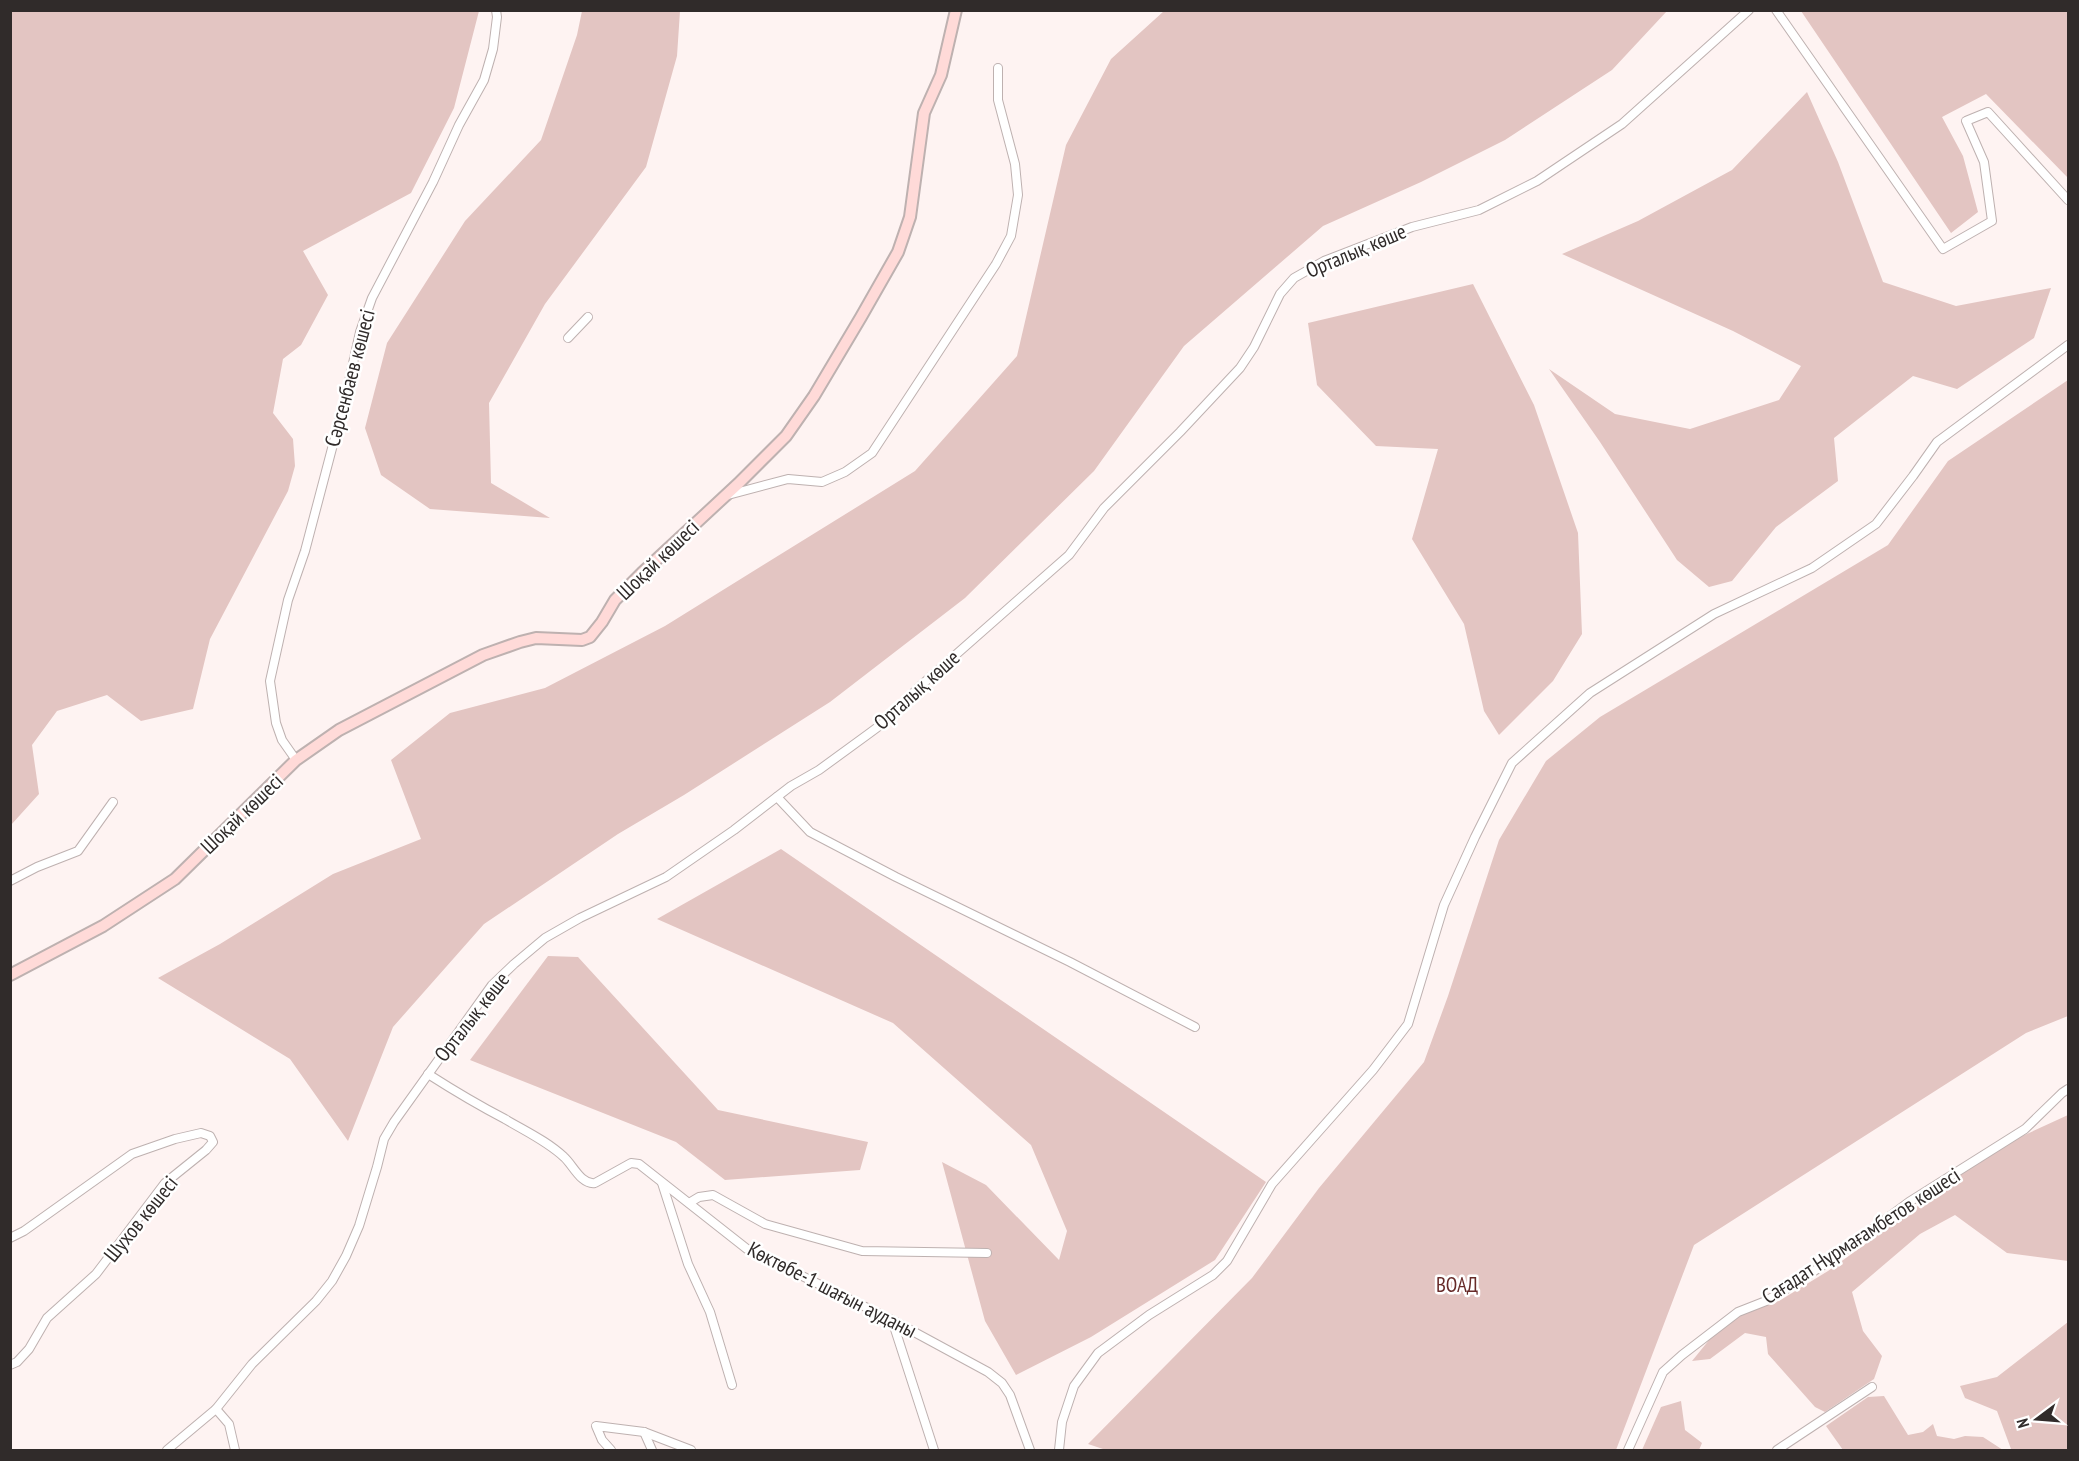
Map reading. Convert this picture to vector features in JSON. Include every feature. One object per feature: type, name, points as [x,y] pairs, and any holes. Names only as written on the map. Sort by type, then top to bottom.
[{"type":"street","name":"Сәрсенбаев көшесі","points":[[296,760],[282,740],[276,723],[270,681],[288,600],[305,551],[360,332],[372,298],[484,80],[493,49],[496,10]]},
{"type":"street","name":"Шоқай көшесі","points":[[10,975],[103,926],[175,879],[296,760],[339,730],[483,655],[536,638],[582,640],[590,637],[615,600],[786,436],[814,396],[898,252],[910,217],[924,113],[941,75],[956,10]]},
{"type":"street","name":"Орталық көше","points":[[167,1450],[216,1409],[252,1364],[316,1301],[332,1281],[359,1226],[384,1140],[492,985],[545,938],[580,918],[666,877],[734,830],[777,796],[819,770],[890,718],[918,688],[1069,555],[1104,508],[1240,368],[1254,347],[1280,294],[1294,278],[1324,261],[1403,231],[1479,210],[1537,181],[1622,124],[1749,10]]},
{"type":"street","points":[[1776,10],[1943,249],[1992,221],[1984,162],[1966,121],[1988,112],[2068,200]]},
{"type":"street","points":[[726,495],[788,479],[822,482],[845,472],[872,453],[986,280],[1011,236],[1018,195],[1015,164],[998,100],[998,69]]},
{"type":"street","points":[[568,338],[588,317]]},
{"type":"street","points":[[1059,1450],[1062,1422],[1074,1386],[1098,1353],[1149,1315],[1213,1275],[1227,1261],[1272,1184],[1373,1070],[1408,1024],[1444,904],[1474,837],[1512,763],[1590,693],[1714,614],[1812,568],[1876,524],[1937,442],[2068,345]]},
{"type":"street","points":[[777,796],[810,832],[1195,1027]]},
{"type":"street","points":[[10,881],[36,867],[78,851],[113,802]]},
{"type":"street","name":"Көктөбе-1 шағын ауданы","points":[[428,1074],[536,1137],[565,1157],[584,1180],[595,1183],[631,1163],[639,1164],[747,1249],[892,1320],[988,1372],[1002,1383],[1010,1395],[1030,1450]]},
{"type":"street","name":"Сағадат Нұрмағамбетов көшесі","points":[[1628,1450],[1663,1372],[1682,1355],[1738,1312],[1766,1301],[1798,1282],[1909,1202],[2025,1129],[2068,1089]]},
{"type":"street","name":"Шухов көшесі","points":[[10,1238],[24,1231],[132,1154],[175,1139],[201,1133],[210,1136],[213,1142],[165,1183],[96,1274],[47,1318],[29,1349],[17,1362],[10,1365]]},
{"type":"street","points":[[662,1182],[688,1264],[710,1312],[732,1385]]},
{"type":"street","points":[[689,1203],[699,1197],[713,1195],[765,1224],[862,1251],[987,1253]]},
{"type":"street","points":[[892,1320],[933,1450]]},
{"type":"street","points":[[1778,1450],[1872,1387]]},
{"type":"street","points":[[216,1409],[229,1424],[235,1450]]},
{"type":"street","points":[[611,1450],[602,1440],[596,1426],[644,1432],[691,1450]]},
{"type":"street","points":[[644,1432],[652,1450]]},
{"type":"green space","points":[[11,10],[479,11],[454,108],[411,193],[303,251],[328,295],[301,345],[283,359],[273,413],[293,439],[295,466],[288,491],[210,639],[193,709],[141,721],[107,695],[57,711],[32,745],[39,794],[11,825]]},
{"type":"green space","points":[[582,11],[680,11],[677,56],[646,167],[545,304],[489,403],[491,483],[550,518],[430,509],[381,475],[365,428],[387,343],[465,221],[541,140],[577,35]]},
{"type":"green space","points":[[1164,11],[1667,11],[1612,70],[1505,140],[1421,182],[1323,226],[1184,346],[1094,471],[965,598],[830,702],[618,834],[484,924],[393,1027],[348,1141],[290,1059],[158,978],[220,944],[333,874],[421,839],[391,760],[450,713],[545,688],[665,626],[915,471],[1017,356],[1066,145],[1111,59]]},
{"type":"green space","points":[[1801,11],[2068,11],[2068,178],[1986,94],[1942,117],[1963,156],[1978,212],[1951,233]]},
{"type":"green space","points":[[1807,92],[1838,162],[1883,282],[1956,306],[2051,288],[2034,338],[1957,389],[1913,376],[1834,438],[1838,481],[1776,527],[1732,581],[1709,587],[1677,560],[1549,369],[1615,414],[1690,429],[1779,400],[1801,366],[1733,331],[1562,254],[1638,221],[1732,170]]},
{"type":"green space","points":[[1473,284],[1534,405],[1578,533],[1582,634],[1553,681],[1499,735],[1484,711],[1464,624],[1412,539],[1438,449],[1376,446],[1317,385],[1308,323]]},
{"type":"green space","name":"ВОАД","points":[[2068,380],[2068,1016],[2026,1033],[1694,1245],[1616,1450],[1106,1450],[1088,1444],[1252,1278],[1319,1188],[1424,1062],[1499,840],[1546,761],[1600,717],[1888,545],[1948,461]]},
{"type":"green space","points":[[781,849],[1266,1182],[1215,1260],[1091,1337],[1016,1375],[985,1321],[942,1162],[986,1185],[1059,1260],[1067,1231],[1031,1145],[893,1023],[657,919]]},
{"type":"green space","points":[[548,956],[578,957],[718,1110],[868,1142],[860,1170],[725,1180],[676,1142],[470,1060]]},
{"type":"green space","points":[[2068,1115],[2068,1261],[2007,1253],[1955,1215],[1920,1234],[1852,1292],[1863,1331],[1882,1356],[1874,1379],[1825,1412],[1815,1407],[1768,1354],[1766,1337],[1745,1333],[1710,1359],[1692,1361],[1714,1334],[1741,1312],[1779,1301],[1828,1271],[1973,1166],[2016,1139]]},
{"type":"green space","points":[[2068,1322],[2068,1450],[2011,1449],[1997,1411],[1965,1398],[1960,1386],[1997,1377]]},
{"type":"green space","points":[[1884,1396],[1908,1435],[1923,1432],[1933,1424],[1937,1436],[1954,1439],[1965,1436],[1983,1437],[2003,1450],[1843,1450],[1826,1426],[1868,1397]]},
{"type":"green space","points":[[1681,1401],[1685,1430],[1702,1443],[1699,1450],[1642,1450],[1661,1407]]}]
